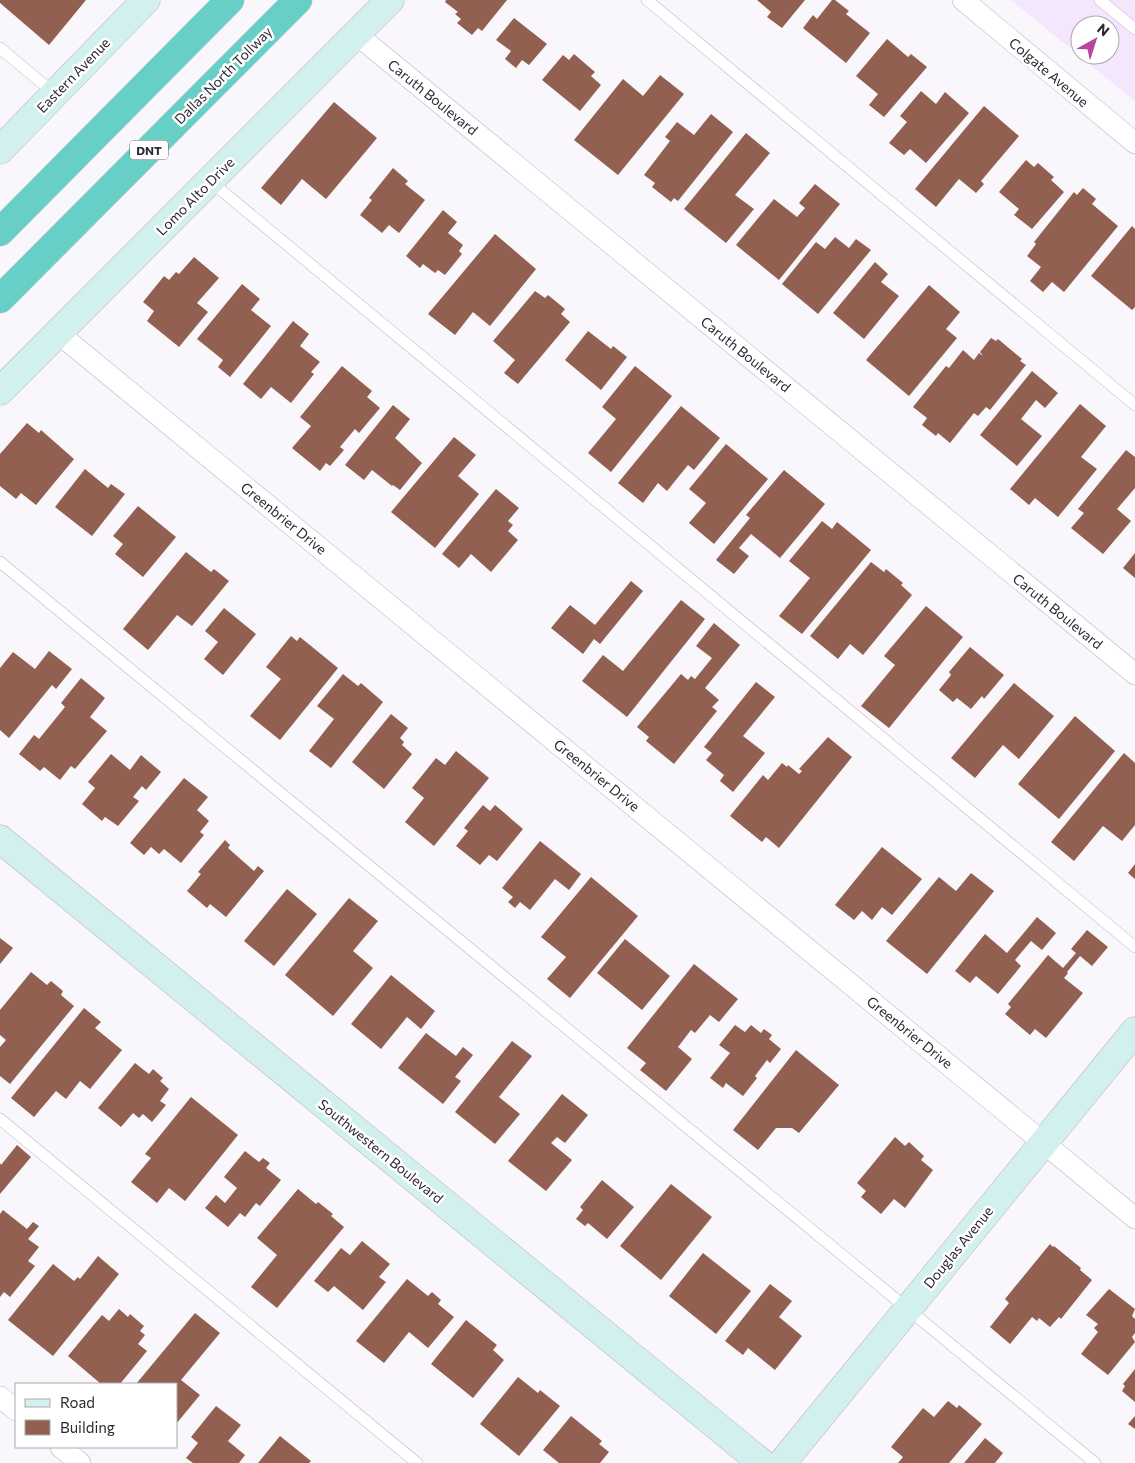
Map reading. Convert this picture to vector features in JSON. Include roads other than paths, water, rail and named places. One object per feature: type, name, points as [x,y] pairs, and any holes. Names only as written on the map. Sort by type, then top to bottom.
[{"type":"highway","points":[[0,232],[230,0]]},
{"type":"highway","name":"Dallas North Tollway","points":[[0,299],[298,0]]},
{"type":"street","name":"Eastern Avenue","points":[[0,150],[146,0]]},
{"type":"street","name":"Lomo Alto Drive","points":[[0,391],[390,0]]},
{"type":"street","name":"Colgate Avenue","points":[[963,0],[1135,143]]},
{"type":"street","name":"Caruth Boulevard","points":[[356,34],[1135,674]]},
{"type":"street","name":"Greenbrier Drive","points":[[58,333],[1135,1218]]},
{"type":"street","name":"Southwestern Boulevard","points":[[0,839],[762,1463]]},
{"type":"street","name":"Douglas Avenue","points":[[782,1463],[1135,1031]]},
{"type":"street","points":[[0,1397],[15,1409]]},
{"type":"street","points":[[62,1448],[80,1463]]},
{"type":"lane","points":[[647,0],[1135,405]]},
{"type":"lane","points":[[1100,0],[1135,29]]},
{"type":"lane","points":[[0,48],[55,94]]},
{"type":"lane","points":[[210,181],[1135,947]]},
{"type":"lane","points":[[0,562],[1095,1463]]},
{"type":"lane","points":[[0,1119],[417,1463]]}]
